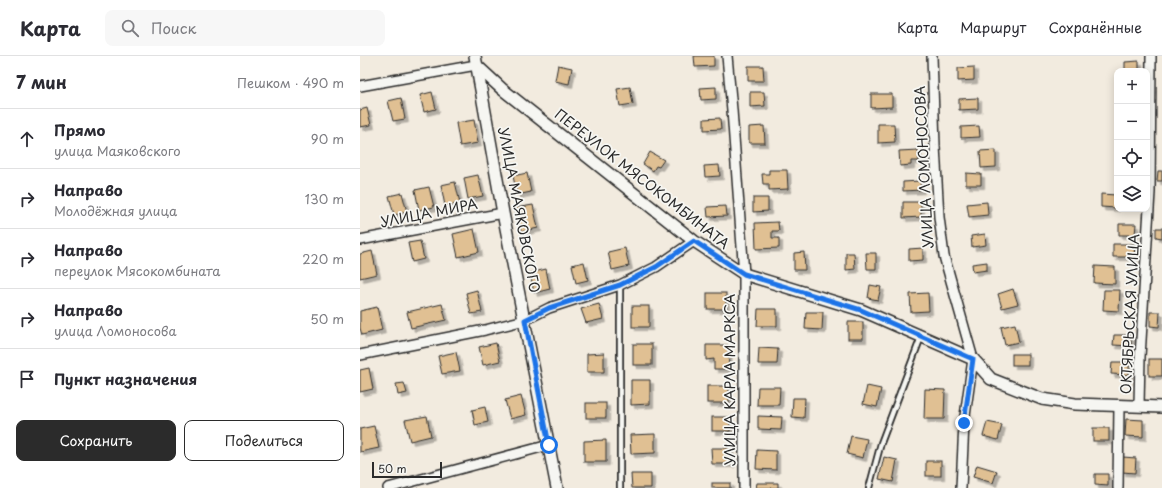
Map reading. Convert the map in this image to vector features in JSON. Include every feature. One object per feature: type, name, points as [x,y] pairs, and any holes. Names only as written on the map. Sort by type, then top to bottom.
[{"type":"street","name":"УЛИЦА КАРЛА МАРКСА","points":[[727,56],[744,274],[744,488]]},
{"type":"street","name":"УЛИЦА ЛОМОНОСОВА","points":[[932,56],[935,146],[944,256],[973,359],[964,423],[960,488]]},
{"type":"street","name":"ОКТЯБРЬСКАЯ УЛИЦА","points":[[1139,405],[1140,357],[1150,192],[1151,56]]},
{"type":"street","name":"ПЕРЕУЛОК МЯСОКОМБИНАТА","points":[[475,60],[502,89],[694,241],[744,274],[861,310],[973,359],[992,378],[1042,399],[1075,404],[1139,405],[1162,407]]},
{"type":"street","points":[[360,86],[475,60]]},
{"type":"street","name":"УЛИЦА МАЯКОВСКОГО","points":[[475,60],[503,213],[557,488]]},
{"type":"street","name":"УЛИЦА МИРА","points":[[360,240],[503,213]]},
{"type":"street","points":[[360,355],[485,330],[525,320],[549,308],[620,285],[656,267],[694,241]]},
{"type":"street","name":"ОКТЯБРЬСКАЯ УЛИЦА","points":[[1118,488],[1119,405]]},
{"type":"street","points":[[388,488],[549,445]]},
{"type":"lane","points":[[620,285],[620,488]]},
{"type":"lane","points":[[869,488],[881,443],[921,336]]},
{"type":"building","points":[[694,56],[714,56],[714,66],[695,67]]},
{"type":"building","points":[[1139,61],[1139,68],[1125,68],[1125,62]]},
{"type":"building","points":[[558,65],[572,68],[569,84],[555,81]]},
{"type":"building","points":[[748,66],[763,66],[764,81],[748,81]]},
{"type":"building","points":[[974,67],[974,80],[958,81],[958,68]]},
{"type":"building","points":[[630,87],[633,104],[620,106],[617,89]]},
{"type":"building","points":[[716,87],[716,99],[701,100],[700,88]]},
{"type":"building","points":[[432,92],[436,109],[424,112],[420,95]]},
{"type":"building","points":[[750,92],[764,92],[765,106],[750,107]]},
{"type":"building","points":[[871,94],[892,94],[892,107],[871,108]]},
{"type":"building","points":[[401,98],[405,119],[393,121],[388,101]]},
{"type":"building","points":[[978,98],[978,109],[959,110],[959,99]]},
{"type":"building","points":[[367,108],[371,125],[360,127],[360,110]]},
{"type":"building","points":[[720,118],[721,129],[704,130],[704,119]]},
{"type":"building","points":[[474,120],[478,143],[460,146],[456,123]]},
{"type":"building","points":[[878,124],[894,124],[895,142],[878,143]]},
{"type":"building","points":[[764,126],[765,143],[749,143],[749,127]]},
{"type":"building","points":[[979,126],[980,137],[961,138],[961,127]]},
{"type":"building","points":[[918,150],[919,161],[911,161],[911,165],[900,166],[899,151]]},
{"type":"building","points":[[996,150],[996,167],[981,168],[980,151]]},
{"type":"building","points":[[650,152],[664,160],[659,167],[656,166],[653,171],[643,164]]},
{"type":"building","points":[[719,165],[720,176],[705,177],[704,166]]},
{"type":"building","points":[[769,170],[787,170],[788,189],[769,190],[769,184],[763,184],[762,174],[769,174]]},
{"type":"building","points":[[1158,171],[1162,171],[1162,181],[1157,181]]},
{"type":"building","points":[[527,173],[531,192],[517,195],[513,176]]},
{"type":"building","points":[[966,173],[981,174],[981,185],[966,185]]},
{"type":"building","points":[[478,175],[483,196],[468,199],[464,178]]},
{"type":"building","points":[[920,181],[921,190],[903,191],[903,182]]},
{"type":"building","points":[[455,182],[460,203],[445,206],[441,185]]},
{"type":"building","points":[[429,187],[434,207],[419,210],[415,190]]},
{"type":"building","points":[[402,193],[407,212],[394,215],[389,196]]},
{"type":"building","points":[[1101,194],[1114,195],[1114,208],[1101,207]]},
{"type":"building","points":[[753,198],[768,198],[768,211],[753,212]]},
{"type":"building","points":[[903,202],[921,202],[921,217],[903,218]]},
{"type":"building","points":[[987,202],[988,215],[969,217],[967,204]]},
{"type":"building","points":[[533,205],[538,228],[521,232],[515,208]]},
{"type":"building","points":[[726,206],[727,216],[708,217],[707,207]]},
{"type":"building","points":[[778,222],[779,231],[772,231],[772,238],[779,238],[779,248],[756,249],[755,223]]},
{"type":"building","points":[[1119,224],[1136,224],[1135,235],[1119,235]]},
{"type":"building","points":[[1156,228],[1162,228],[1162,238],[1156,237]]},
{"type":"building","points":[[474,229],[479,252],[458,257],[453,234]]},
{"type":"building","points":[[985,234],[986,245],[972,247],[971,236]]},
{"type":"building","points":[[420,241],[424,259],[412,262],[408,243]]},
{"type":"building","points":[[1113,244],[1135,244],[1134,257],[1113,257]]},
{"type":"building","points":[[625,248],[629,266],[612,270],[608,252]]},
{"type":"building","points":[[923,248],[923,260],[909,261],[909,249]]},
{"type":"building","points":[[372,251],[377,274],[360,278],[360,254]]},
{"type":"building","points":[[804,252],[805,270],[794,270],[794,253]]},
{"type":"building","points":[[846,253],[854,253],[855,269],[846,270]]},
{"type":"building","points":[[866,253],[876,253],[876,269],[867,269]]},
{"type":"building","points":[[584,262],[588,280],[576,283],[572,265]]},
{"type":"building","points":[[987,262],[987,270],[973,272],[972,264]]},
{"type":"building","points":[[1095,266],[1115,267],[1115,284],[1094,283]]},
{"type":"building","points":[[546,269],[550,289],[534,293],[530,273]]},
{"type":"building","points":[[870,285],[881,287],[878,300],[868,298]]},
{"type":"building","points":[[1013,289],[1018,304],[1002,308],[998,294]]},
{"type":"building","points":[[477,290],[482,312],[471,314],[466,293]]},
{"type":"building","points":[[1104,290],[1120,290],[1119,311],[1103,310]]},
{"type":"building","points":[[707,293],[726,293],[726,309],[707,309]]},
{"type":"building","points":[[928,293],[929,311],[911,312],[910,294]]},
{"type":"building","points":[[442,304],[446,320],[411,328],[407,312]]},
{"type":"building","points":[[599,304],[603,319],[586,323],[581,309]]},
{"type":"building","points":[[632,306],[649,306],[649,327],[632,327]]},
{"type":"building","points":[[377,307],[382,330],[362,335],[360,328],[360,311]]},
{"type":"building","points":[[758,309],[777,309],[777,326],[757,326]]},
{"type":"building","points":[[806,312],[823,312],[822,330],[805,329]]},
{"type":"building","points":[[1150,312],[1160,312],[1159,327],[1150,326]]},
{"type":"building","points":[[848,322],[863,322],[863,339],[848,339]]},
{"type":"building","points":[[1015,324],[1019,342],[1005,345],[1001,327]]},
{"type":"building","points":[[1114,335],[1131,335],[1131,346],[1113,345]]},
{"type":"building","points":[[496,343],[500,361],[483,365],[479,347]]},
{"type":"building","points":[[633,344],[652,344],[652,365],[633,365]]},
{"type":"building","points":[[706,345],[728,345],[729,369],[714,369],[714,359],[706,360]]},
{"type":"building","points":[[759,348],[778,349],[777,364],[758,364]]},
{"type":"building","points":[[456,352],[460,371],[442,374],[438,356]]},
{"type":"building","points":[[604,353],[604,372],[587,372],[587,354]]},
{"type":"building","points":[[1012,354],[1028,354],[1028,365],[1012,365]]},
{"type":"building","points":[[1149,359],[1162,359],[1162,376],[1149,376]]},
{"type":"building","points":[[1112,362],[1129,362],[1129,375],[1111,374]]},
{"type":"building","points":[[369,368],[373,389],[360,392],[360,370]]},
{"type":"building","points":[[631,380],[650,380],[650,404],[631,405]]},
{"type":"building","points":[[404,383],[407,393],[398,395],[396,384]]},
{"type":"building","points":[[707,386],[729,386],[729,403],[707,403]]},
{"type":"building","points":[[867,386],[881,389],[877,407],[863,404]]},
{"type":"building","points":[[758,387],[780,387],[779,405],[757,405]]},
{"type":"building","points":[[925,389],[945,390],[944,419],[924,419]]},
{"type":"building","points":[[521,396],[526,415],[510,419],[505,400]]},
{"type":"building","points":[[793,398],[805,398],[804,418],[792,417]]},
{"type":"building","points":[[586,403],[606,403],[606,418],[586,418]]},
{"type":"building","points":[[485,407],[488,422],[475,425],[472,410]]},
{"type":"building","points":[[427,416],[431,436],[410,441],[405,420]]},
{"type":"building","points":[[758,416],[782,417],[781,430],[758,429]]},
{"type":"building","points":[[712,417],[730,417],[730,431],[712,431]]},
{"type":"building","points":[[1126,419],[1143,420],[1143,437],[1125,436]]},
{"type":"building","points":[[987,422],[1002,425],[998,440],[983,436]]},
{"type":"building","points":[[374,426],[379,448],[360,452],[360,429]]},
{"type":"building","points":[[1093,428],[1109,428],[1109,441],[1093,441]]},
{"type":"building","points":[[655,434],[655,453],[631,454],[630,435]]},
{"type":"building","points":[[851,436],[867,439],[863,458],[847,454]]},
{"type":"building","points":[[606,440],[606,462],[584,462],[584,441]]},
{"type":"building","points":[[711,448],[730,448],[731,464],[712,464]]},
{"type":"building","points":[[757,450],[776,451],[776,470],[756,469]]},
{"type":"building","points":[[884,457],[897,460],[893,482],[879,479]]},
{"type":"building","points":[[1123,457],[1136,458],[1135,473],[1122,472]]},
{"type":"building","points":[[926,461],[941,461],[941,476],[926,476]]},
{"type":"building","points":[[977,465],[997,471],[993,483],[973,477]]},
{"type":"building","points":[[631,474],[651,474],[651,488],[632,488]]},
{"type":"building","points":[[1095,474],[1108,474],[1108,486],[1095,485]]},
{"type":"building","points":[[712,483],[730,483],[730,488],[712,488]]},
{"type":"building","points":[[757,483],[778,483],[778,488],[756,488]]},
{"type":"route","points":[[549,445],[525,320],[549,308],[620,285],[656,267],[694,241],[744,274],[861,310],[973,359],[964,423]]}]
